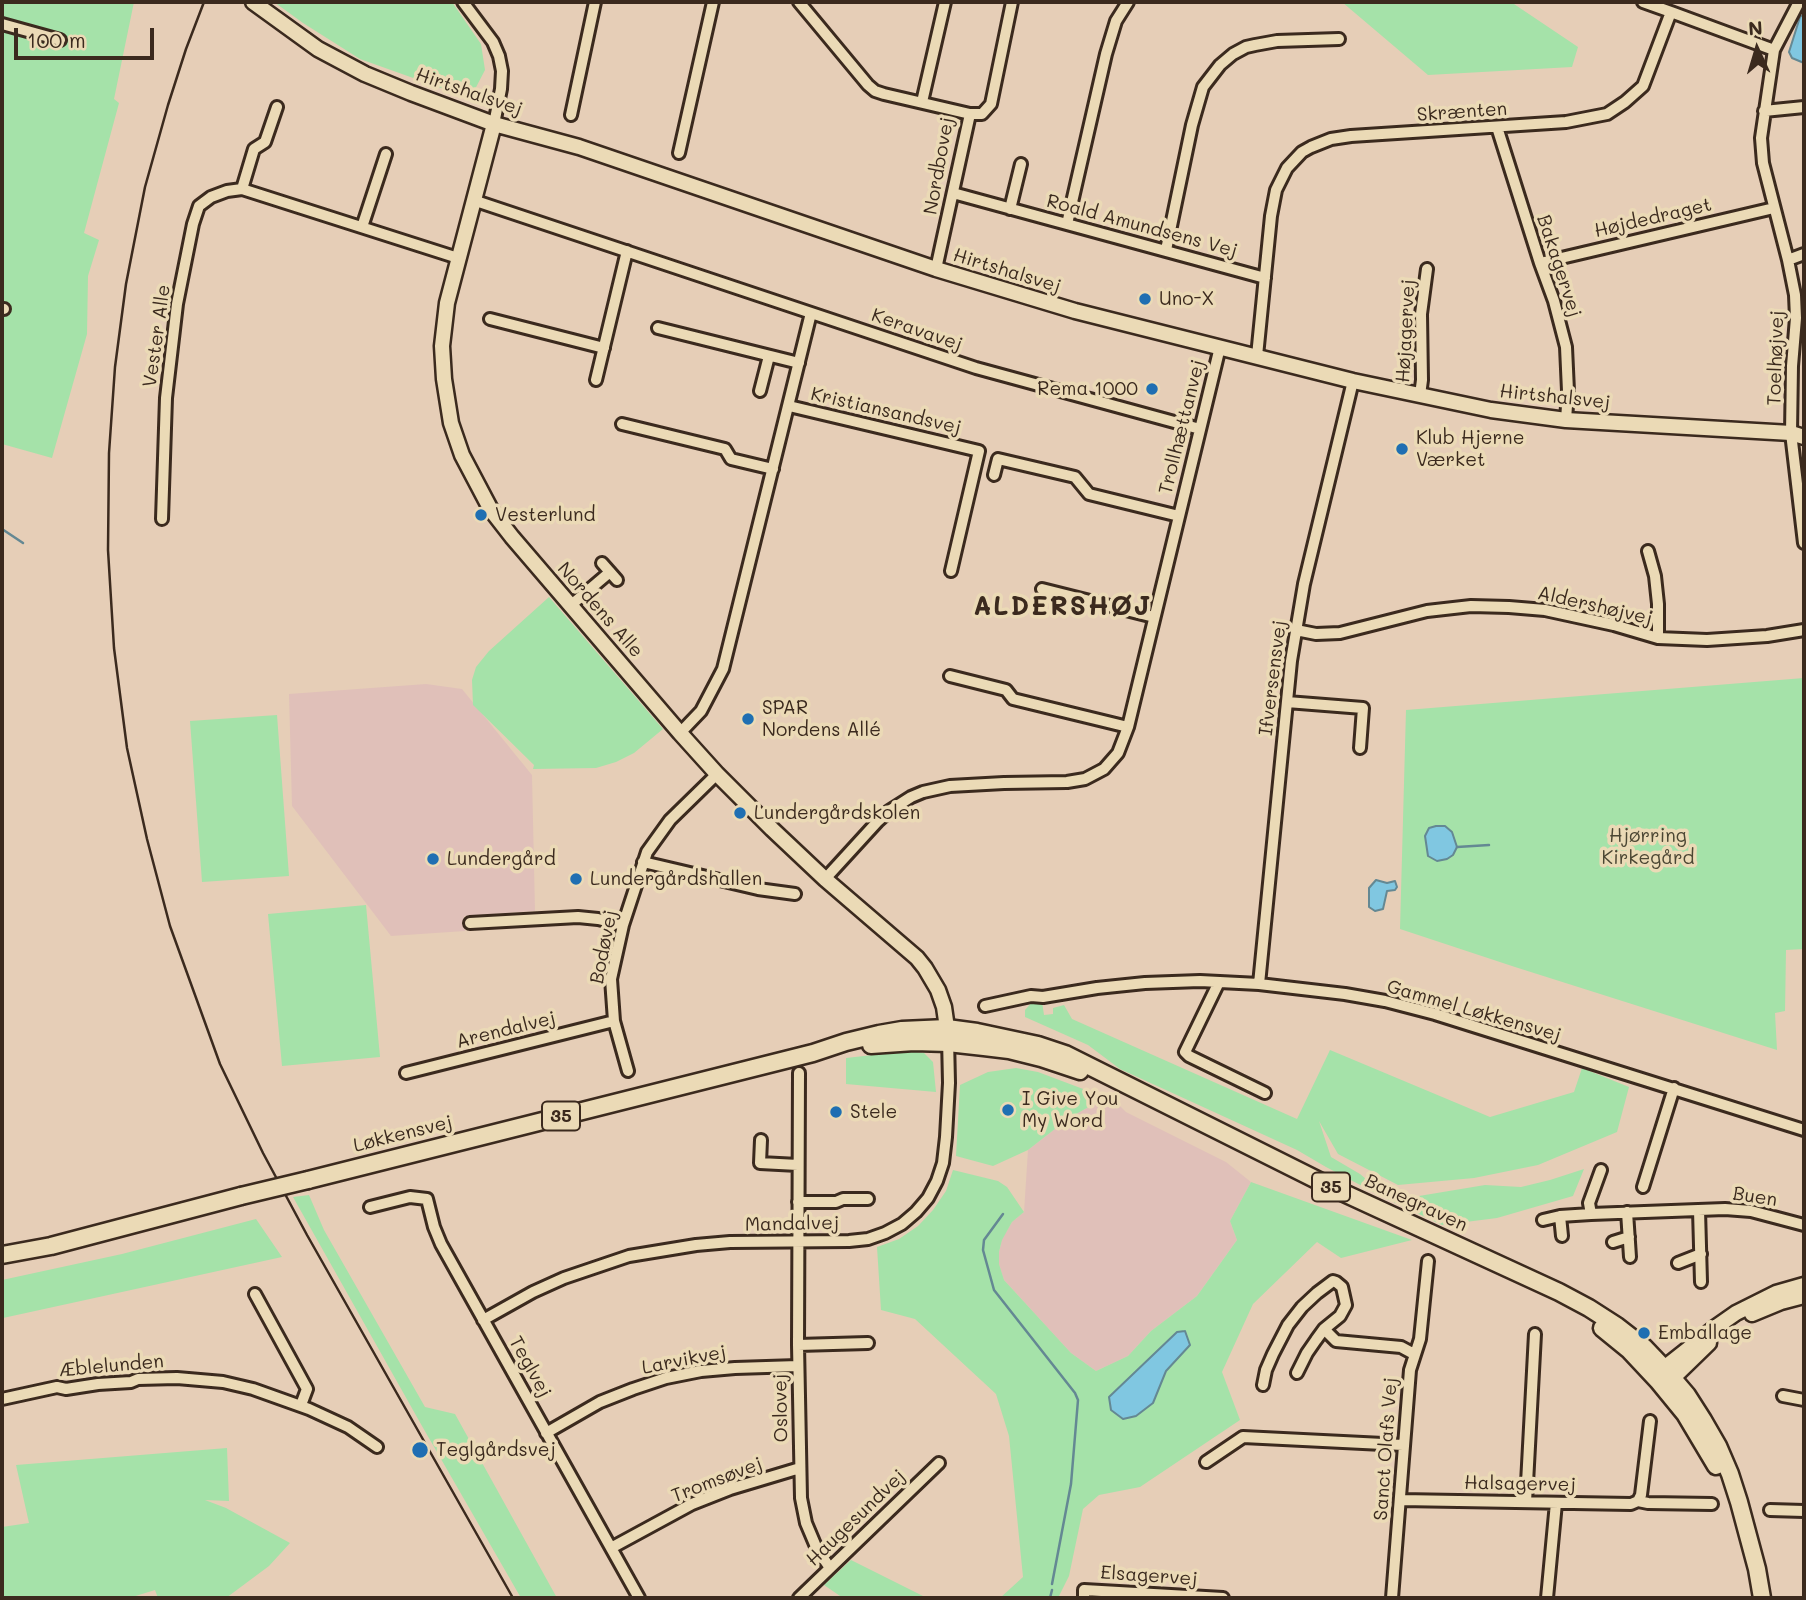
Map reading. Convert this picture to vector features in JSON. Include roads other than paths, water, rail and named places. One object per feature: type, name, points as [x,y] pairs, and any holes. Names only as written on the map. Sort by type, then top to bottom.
[{"type":"main road","name":"Løkkensvej","points":[[2,1255],[51,1245],[879,1034],[901,1030],[948,1036]]},
{"type":"main road","name":"Banegraven","points":[[948,1036],[1012,1038],[1065,1054],[1333,1188],[1589,1308],[1617,1326],[1644,1347],[1665,1376],[1687,1395],[1718,1446],[1733,1483],[1757,1569],[1762,1598]]},
{"type":"street","name":"Hirtshalsvej","points":[[253,2],[318,49],[365,74],[411,93],[494,124],[579,147],[936,269],[1075,311],[1353,381],[1491,410],[1566,420],[1797,435]]},
{"type":"street","points":[[463,2],[493,42],[499,56],[501,89],[494,124]]},
{"type":"street","points":[[571,115],[595,2]]},
{"type":"street","points":[[679,153],[713,2]]},
{"type":"street","name":"Nordbovej","points":[[799,2],[868,85],[876,91],[970,114],[936,269]]},
{"type":"street","name":"Nordbovej","points":[[922,102],[945,2]]},
{"type":"street","points":[[970,114],[982,114],[991,104],[1012,2]]},
{"type":"street","points":[[1068,224],[1106,54],[1116,21],[1128,2]]},
{"type":"street","points":[[1643,2],[1774,50]]},
{"type":"street","name":"Toelhøjvej","points":[[1799,2],[1774,50],[1760,138],[1763,163],[1795,295],[1792,366],[1804,543]]},
{"type":"street","name":"Skrænten","points":[[1257,356],[1276,190],[1287,168],[1302,152],[1331,139],[1351,136],[1566,122],[1607,114],[1643,86],[1671,12]]},
{"type":"street","points":[[2,24],[60,40]]},
{"type":"street","points":[[1166,250],[1192,125],[1203,87],[1220,65],[1246,47],[1277,41],[1339,39]]},
{"type":"street","points":[[277,107],[265,142],[254,149],[242,190],[458,258]]},
{"type":"street","points":[[1764,111],[1804,107]]},
{"type":"street","name":"Nordens Alle","points":[[494,124],[447,303],[442,346],[451,422],[462,455],[491,510],[570,606],[717,774],[825,879],[917,958],[925,968],[944,1007],[948,1036]]},
{"type":"street","name":"Bakagervej","points":[[1497,127],[1554,301],[1566,347],[1566,420]]},
{"type":"street","points":[[362,227],[386,154]]},
{"type":"street","points":[[1010,209],[1021,164]]},
{"type":"street","name":"Vester Alle","points":[[162,519],[166,398],[177,304],[192,224],[199,206],[211,197],[227,191],[242,190]]},
{"type":"street","name":"Roald Amundsens Vej","points":[[953,193],[1265,278]]},
{"type":"street","name":"Keravavej","points":[[473,200],[976,369],[1200,429]]},
{"type":"street","name":"Højdedraget","points":[[1540,263],[1774,208]]},
{"type":"street","points":[[596,380],[627,251]]},
{"type":"street","points":[[1788,260],[1804,254]]},
{"type":"street","name":"Højagervej","points":[[1420,395],[1421,314],[1427,269]]},
{"type":"street","name":"Kristiansandsvej","points":[[680,733],[701,711],[723,669],[811,313]]},
{"type":"street","points":[[490,319],[604,348]]},
{"type":"street","name":"Kristiansandsvej","points":[[657,328],[799,363]]},
{"type":"street","name":"Trollhættanvej","points":[[825,879],[878,821],[911,797],[950,786],[1086,779],[1104,769],[1118,753],[1128,727],[1220,347]]},
{"type":"street","points":[[760,391],[769,356]]},
{"type":"street","name":"Ifversensvej","points":[[1259,984],[1296,630],[1304,584],[1353,381]]},
{"type":"street","name":"Kristiansandsvej","points":[[789,406],[979,451],[951,571]]},
{"type":"street","points":[[622,424],[724,449],[731,459],[773,469]]},
{"type":"street","name":"Trollhættanvej","points":[[995,475],[998,459],[1075,477],[1089,494],[1179,516]]},
{"type":"street","points":[[1648,551],[1655,576],[1658,638]]},
{"type":"street","points":[[570,606],[610,572]]},
{"type":"street","points":[[1042,589],[1154,617]]},
{"type":"street","name":"Aldershøjvej","points":[[1296,630],[1316,634],[1340,633],[1427,611],[1471,606],[1545,610],[1658,638],[1707,640],[1804,630]]},
{"type":"street","points":[[950,676],[1006,690],[1013,699],[1128,727]]},
{"type":"street","points":[[1287,702],[1363,708],[1360,748]]},
{"type":"street","name":"Bodøvej","points":[[628,1071],[614,1021],[611,979],[623,925],[647,852],[670,820],[717,774]]},
{"type":"street","points":[[643,862],[758,889],[794,894]]},
{"type":"street","points":[[470,923],[578,917],[623,925]]},
{"type":"street","points":[[1219,982],[1185,1052],[1265,1093]]},
{"type":"street","name":"Gammel Løkkensvej","points":[[985,1006],[1031,996],[1043,997],[1145,983],[1259,984],[1345,994],[1435,1014],[1804,1130]]},
{"type":"street","name":"Arendalvej","points":[[406,1073],[614,1021]]},
{"type":"street","name":"Mandalvej","points":[[483,1320],[564,1278],[629,1256],[696,1245],[849,1241],[877,1236],[902,1224],[928,1198],[943,1163],[950,1083],[948,1036]]},
{"type":"street","name":"Oslovej","points":[[799,1073],[797,1241],[801,1498],[806,1523],[817,1549],[830,1568]]},
{"type":"street","points":[[1643,1188],[1674,1088]]},
{"type":"street","points":[[761,1140],[760,1163],[798,1165]]},
{"type":"street","points":[[1591,1214],[1590,1203],[1601,1170]]},
{"type":"street","name":"Teglvej","points":[[370,1207],[410,1196],[427,1199],[434,1227],[442,1244],[639,1598]]},
{"type":"street","points":[[798,1202],[868,1199]]},
{"type":"street","name":"Buen","points":[[1543,1220],[1591,1214],[1725,1209],[1751,1211],[1804,1225]]},
{"type":"street","points":[[1699,1210],[1701,1282]]},
{"type":"street","points":[[1627,1212],[1630,1257]]},
{"type":"street","points":[[1560,1216],[1562,1236]]},
{"type":"street","points":[[1614,1242],[1629,1237]]},
{"type":"street","points":[[1678,1263],[1701,1254]]},
{"type":"street","name":"Sanct Olafs Vej","points":[[1392,1598],[1409,1370],[1420,1339],[1428,1261]]},
{"type":"street","points":[[1263,1385],[1273,1354],[1288,1325],[1317,1293],[1336,1282],[1342,1287],[1346,1305],[1340,1316],[1324,1329],[1297,1373]]},
{"type":"street","points":[[1665,1376],[1716,1326],[1776,1293],[1804,1285]]},
{"type":"street","points":[[255,1294],[307,1389],[301,1405]]},
{"type":"street","points":[[1665,1376],[1733,1325],[1758,1311],[1804,1296]]},
{"type":"street","points":[[1324,1329],[1336,1341],[1401,1347],[1414,1354]]},
{"type":"street","points":[[1526,1502],[1535,1334]]},
{"type":"street","points":[[798,1345],[869,1343]]},
{"type":"street","name":"Larvikvej","points":[[547,1433],[600,1402],[666,1378],[701,1371],[798,1366]]},
{"type":"street","name":"Æblelunden","points":[[2,1399],[57,1387],[66,1389],[138,1379],[177,1378],[233,1385],[301,1405],[348,1427],[377,1447]]},
{"type":"street","points":[[1783,1396],[1804,1400]]},
{"type":"street","points":[[1638,1501],[1650,1421]]},
{"type":"street","points":[[1206,1462],[1243,1437],[1403,1445]]},
{"type":"street","name":"Haugesundvej","points":[[799,1598],[939,1463]]},
{"type":"street","name":"Tromsøvej","points":[[611,1548],[692,1504],[730,1489],[800,1468]]},
{"type":"street","name":"Halsagervej","points":[[1401,1500],[1712,1504]]},
{"type":"street","points":[[1547,1598],[1556,1503]]},
{"type":"street","points":[[1770,1510],[1804,1511]]},
{"type":"street","name":"Elsagervej","points":[[1084,1598],[1084,1590],[1222,1598]]},
{"type":"water","points":[[1804,14],[1804,63],[1792,58],[1789,52],[1800,17]]},
{"type":"water","points":[[1445,826],[1452,832],[1457,847],[1453,855],[1437,861],[1428,856],[1425,836],[1429,828]]},
{"type":"water","points":[[1376,880],[1387,883],[1395,881],[1397,887],[1387,891],[1383,909],[1375,911],[1369,907],[1369,888]]},
{"type":"water","points":[[1185,1331],[1190,1345],[1166,1371],[1153,1403],[1136,1416],[1123,1419],[1111,1410],[1109,1397],[1177,1332]]},
{"type":"waterway","points":[[2,529],[23,543]]},
{"type":"waterway","points":[[1457,847],[1489,845]]},
{"type":"waterway","points":[[1003,1214],[984,1240],[983,1250],[994,1290],[1078,1400],[1071,1484],[1052,1584]]},
{"type":"waterway","points":[[1050,1598],[1052,1590]]},
{"type":"railway","points":[[204,2],[168,105],[145,187],[126,284],[115,367],[109,453],[108,550],[114,648],[127,748],[170,926],[220,1064],[307,1235],[513,1598]]},
{"type":"place","name":"Uno-X","points":[[1145,299]]},
{"type":"place","name":"Rema 1000","points":[[1152,389]]},
{"type":"place","name":"Klub Hjerne Værket","points":[[1402,449]]},
{"type":"place","name":"Vesterlund","points":[[481,515]]},
{"type":"place","name":"SPAR Nordens Allé","points":[[748,719]]},
{"type":"place","name":"Lundergårdskolen","points":[[740,813]]},
{"type":"place","name":"Lundergård","points":[[433,859]]},
{"type":"place","name":"Lundergårdshallen","points":[[576,879]]},
{"type":"place","name":"I Give You My Word","points":[[1008,1110]]},
{"type":"place","name":"Stele","points":[[836,1112]]},
{"type":"place","name":"Emballage","points":[[1644,1333]]},
{"type":"place","name":"Teglgårdsvej","points":[[420,1450]]},
{"type":"district","name":"ALDERSHØJ","points":[[1063,607]]},
{"type":"park label","name":"Hjørring Kirkegård","points":[[1648,847]]}]
